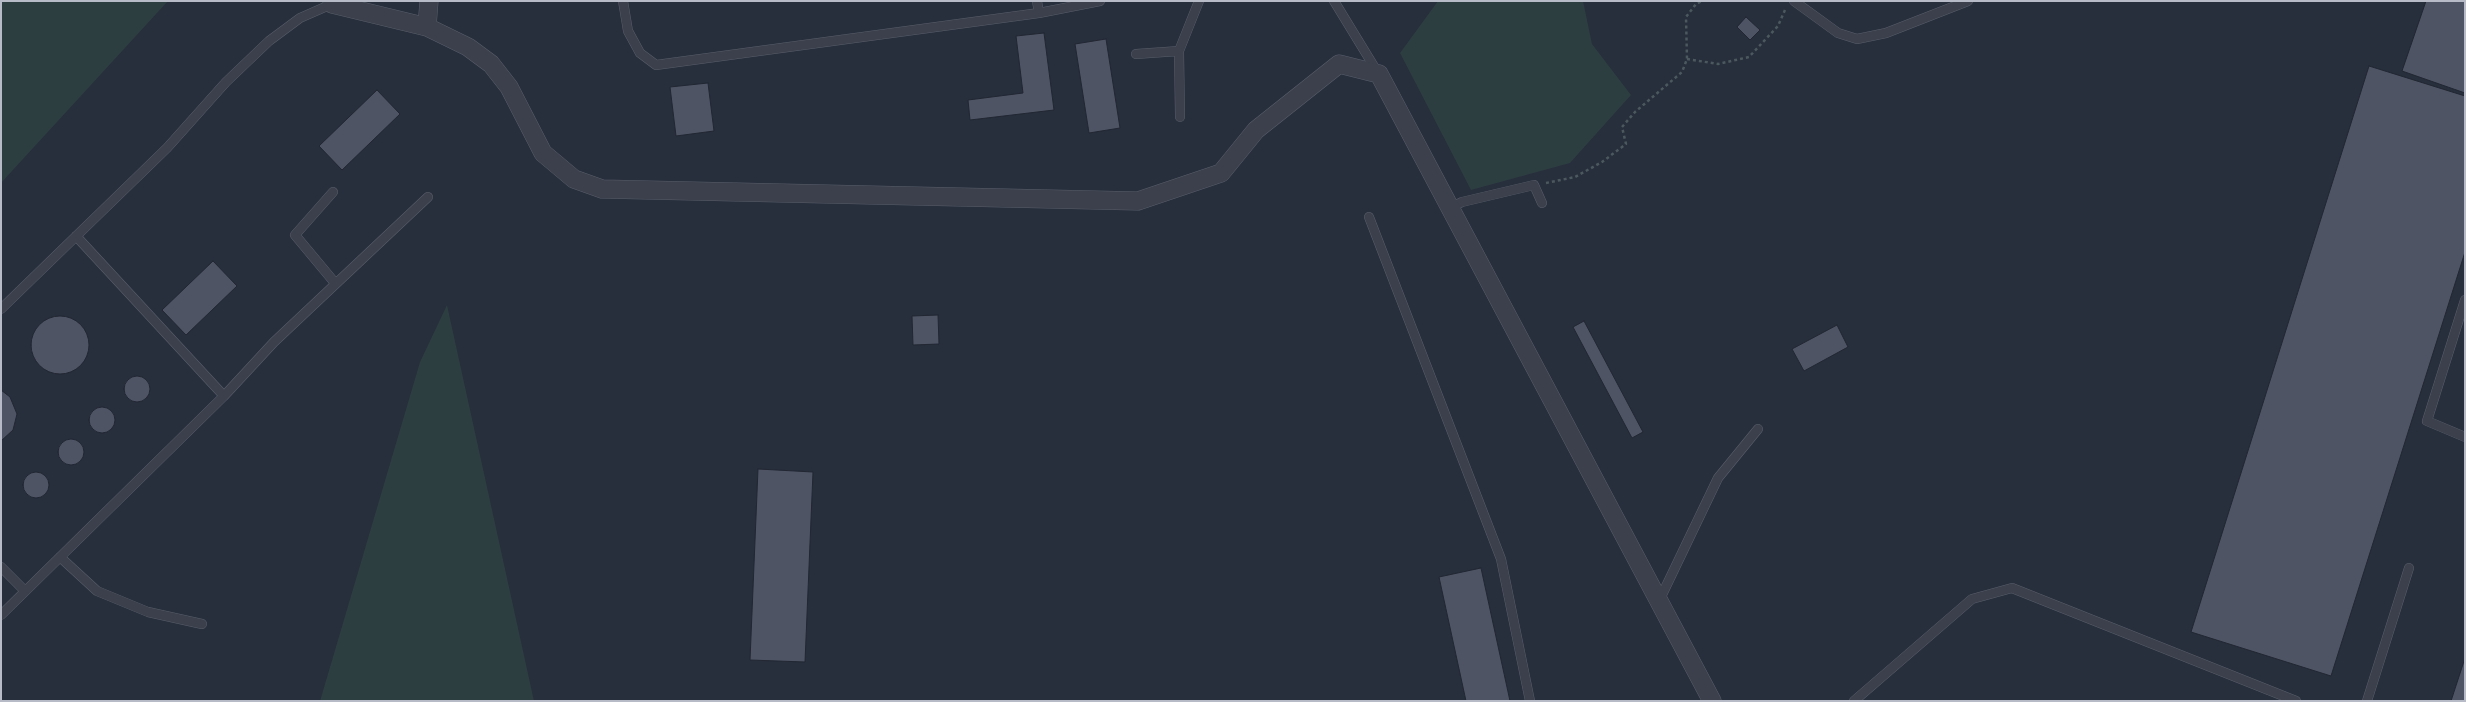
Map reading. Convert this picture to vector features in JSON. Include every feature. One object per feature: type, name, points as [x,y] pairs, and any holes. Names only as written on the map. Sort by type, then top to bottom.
[{"type":"street","points":[[427,27],[429,1]]},
{"type":"street","points":[[326,2],[427,27],[468,48],[491,64],[509,87],[543,153],[574,179],[602,189],[1138,201],[1221,173],[1256,130],[1340,64],[1379,74],[1712,701]]},
{"type":"lane","points":[[623,1],[628,31],[640,53],[656,65],[1039,13],[1100,1]]},
{"type":"lane","points":[[1037,1],[1039,13]]},
{"type":"lane","points":[[1180,117],[1179,51],[1200,1]]},
{"type":"lane","points":[[1334,1],[1379,74]]},
{"type":"lane","points":[[1794,1],[1838,33],[1858,39],[1886,33],[1968,1]]},
{"type":"lane","points":[[1,309],[167,148],[226,82],[269,41],[300,18],[326,2]]},
{"type":"lane","points":[[1136,54],[1179,51]]},
{"type":"lane","points":[[1450,208],[1462,202],[1534,185],[1542,204]]},
{"type":"lane","points":[[333,192],[295,235],[335,283]]},
{"type":"lane","points":[[1,614],[224,396],[274,342],[428,197]]},
{"type":"lane","points":[[1369,217],[1501,559],[1530,701]]},
{"type":"lane","points":[[76,236],[224,396]]},
{"type":"lane","points":[[2465,300],[2427,421],[2465,437]]},
{"type":"lane","points":[[1659,601],[1718,478],[1758,429]]},
{"type":"lane","points":[[60,557],[97,591],[148,612],[202,624]]},
{"type":"lane","points":[[1,567],[25,591]]},
{"type":"lane","points":[[2366,701],[2409,568]]},
{"type":"lane","points":[[1854,701],[1972,599],[2012,588],[2296,701]]},
{"type":"path","points":[[1534,185],[1575,176],[1602,162],[1626,144],[1622,127],[1635,112],[1682,72],[1687,59],[1686,17],[1696,4],[1702,1]]},
{"type":"path","points":[[1687,59],[1718,64],[1749,57],[1778,26],[1786,7]]},
{"type":"shaded area","points":[[1,1],[168,1],[1,183]]},
{"type":"shaded area","points":[[1438,1],[1583,1],[1592,44],[1631,95],[1570,163],[1471,190],[1400,53]]},
{"type":"shaded area","points":[[447,305],[534,701],[320,701],[420,362]]},
{"type":"building","points":[[2426,1],[2465,1],[2465,93],[2402,71]]},
{"type":"building","points":[[1746,17],[1760,30],[1750,40],[1737,27]]},
{"type":"building","points":[[1044,33],[1054,110],[970,120],[968,100],[1023,93],[1016,36]]},
{"type":"building","points":[[1106,39],[1120,128],[1089,133],[1075,44]]},
{"type":"building","points":[[2369,66],[2465,96],[2465,252],[2331,676],[2191,632]]},
{"type":"building","points":[[708,83],[714,131],[676,136],[670,87]]},
{"type":"building","points":[[377,90],[400,114],[342,170],[319,146]]},
{"type":"building","points":[[213,261],[237,286],[186,335],[162,310]]},
{"type":"building","points":[[938,315],[939,344],[913,345],[912,316]]},
{"type":"building","points":[[60,316],[76,321],[84,329],[89,345],[84,361],[76,369],[60,374],[44,369],[36,361],[31,345],[36,329],[44,321]]},
{"type":"building","points":[[1584,321],[1643,432],[1632,438],[1573,327]]},
{"type":"building","points":[[1837,325],[1848,347],[1804,371],[1792,349]]},
{"type":"building","points":[[137,376],[146,380],[150,389],[146,398],[137,402],[128,398],[124,389],[128,380]]},
{"type":"building","points":[[1,390],[10,397],[17,414],[13,430],[1,441]]},
{"type":"building","points":[[102,407],[111,411],[115,420],[111,429],[102,433],[93,429],[89,420],[93,411]]},
{"type":"building","points":[[71,439],[80,443],[84,452],[80,461],[71,465],[62,461],[58,452],[62,443]]},
{"type":"building","points":[[758,469],[813,472],[805,662],[750,660]]},
{"type":"building","points":[[36,472],[45,476],[49,485],[45,494],[36,498],[27,494],[23,485],[27,476]]},
{"type":"building","points":[[1481,568],[1510,701],[1466,701],[1439,577]]},
{"type":"building","points":[[2465,658],[2465,701],[2451,701]]}]
